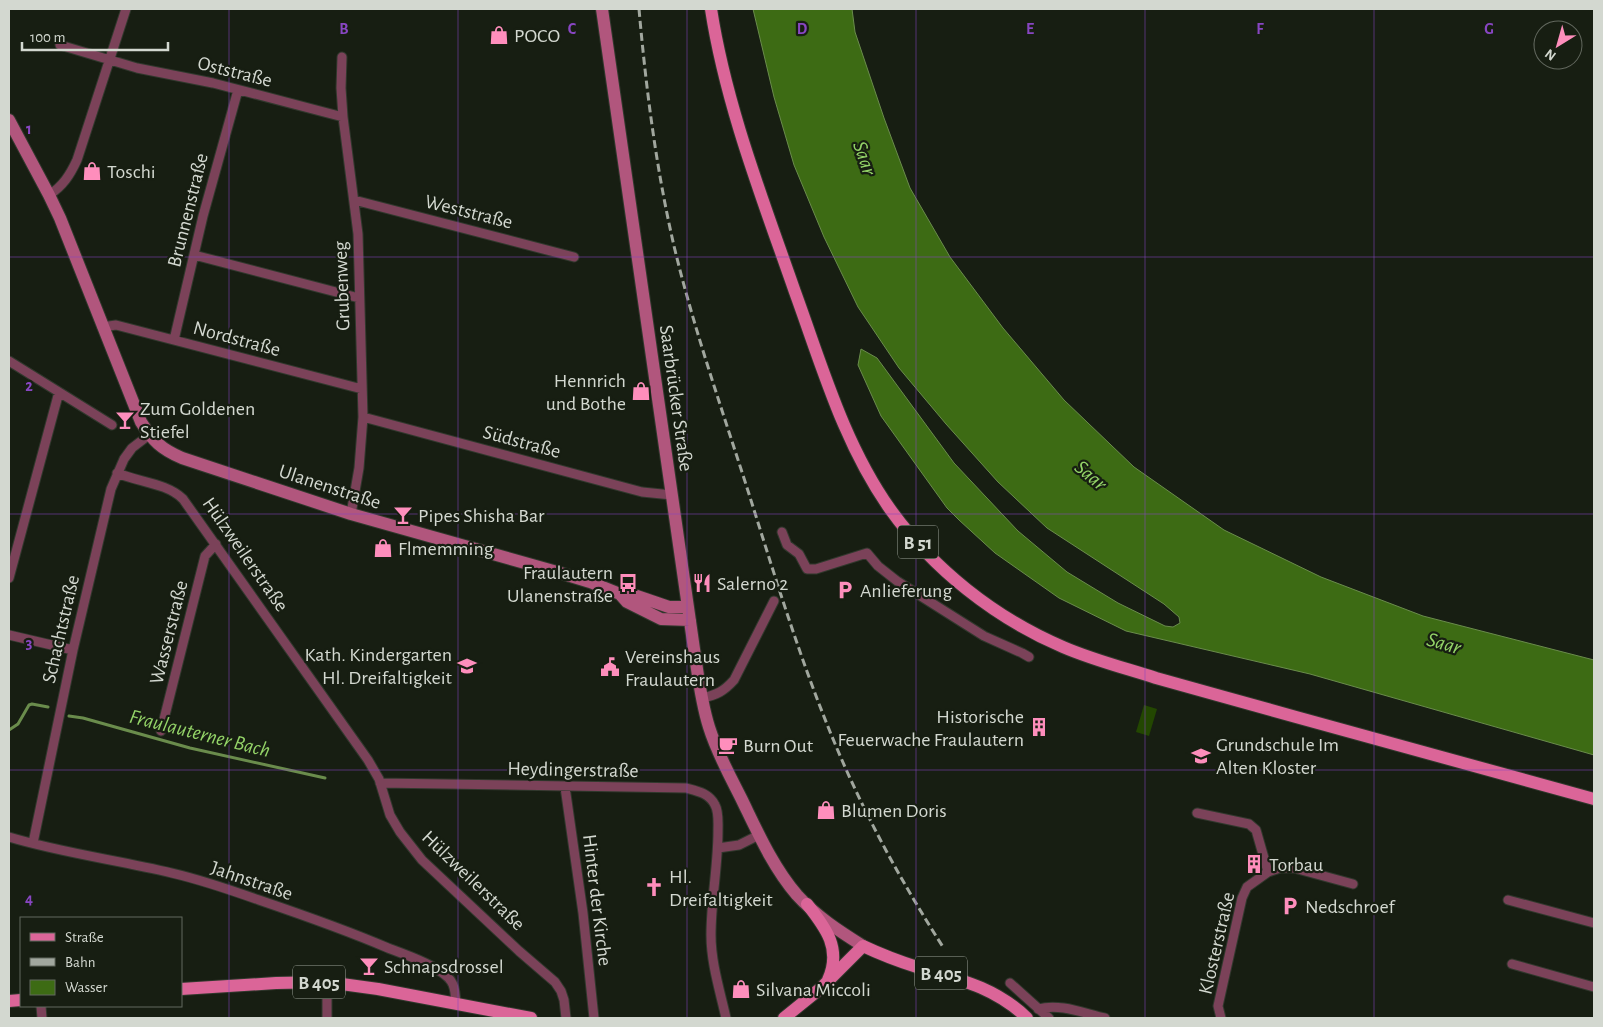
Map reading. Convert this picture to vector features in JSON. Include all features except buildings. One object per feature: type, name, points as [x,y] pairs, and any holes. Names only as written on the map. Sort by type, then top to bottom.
[{"type":"main road","name":"B 51","points":[[711,9],[721,58],[747,151],[836,407],[857,452],[890,509],[923,549],[941,567],[976,596],[1012,620],[1033,632],[1086,656],[1177,684],[1594,799]]},
{"type":"main road","points":[[807,904],[824,926],[831,939],[833,952],[832,972],[827,982]]},
{"type":"main road","points":[[784,1018],[809,999],[862,946]]},
{"type":"main road","name":"B 405","points":[[862,946],[895,960],[975,984],[994,993],[1015,1007],[1027,1018]]},
{"type":"main road","name":"B 405","points":[[182,989],[276,982],[327,982],[378,989],[531,1018]]},
{"type":"street","points":[[49,195],[63,185],[72,171],[126,9]]},
{"type":"street","name":"Saarbrücker Straße","points":[[602,9],[689,614],[707,719],[716,747],[759,835],[778,869],[792,889],[807,904],[839,931],[862,946]]},
{"type":"street","name":"Oststraße","points":[[60,45],[109,60],[156,72],[213,83],[343,118]]},
{"type":"street","name":"Grubenweg","points":[[342,57],[341,88],[343,118],[358,234],[363,417],[359,468],[350,514]]},
{"type":"street","name":"Brunnenstraße","points":[[174,340],[216,165],[238,90]]},
{"type":"street","points":[[9,120],[49,195],[134,405],[149,436]]},
{"type":"street","name":"Weststraße","points":[[354,200],[574,257]]},
{"type":"street","points":[[194,255],[359,298]]},
{"type":"street","name":"Nordstraße","points":[[102,327],[116,325],[362,389]]},
{"type":"street","points":[[9,361],[112,425]]},
{"type":"street","points":[[9,578],[59,392]]},
{"type":"street","name":"Südstraße","points":[[363,417],[642,492],[672,495]]},
{"type":"street","name":"Schachtstraße","points":[[33,843],[72,650],[111,489],[117,473],[132,448],[149,436]]},
{"type":"street","name":"Ulanenstraße","points":[[149,436],[167,452],[182,458],[350,514],[590,582],[620,594],[627,602],[661,619],[689,614]]},
{"type":"street","name":"Hülzweilerstraße","points":[[117,473],[130,479],[170,489],[177,493],[190,508],[368,760],[380,783],[390,815],[412,848],[422,860],[555,982],[564,1000],[566,1018]]},
{"type":"street","points":[[782,532],[787,545],[799,554],[807,569],[816,569],[867,553],[878,566],[896,580],[984,636],[1029,657]]},
{"type":"street","name":"Wasserstraße","points":[[161,731],[205,556],[216,544]]},
{"type":"street","points":[[702,698],[717,695],[734,680],[774,600]]},
{"type":"street","points":[[9,635],[72,650]]},
{"type":"street","name":"Heydingerstraße","points":[[380,783],[686,788],[702,792],[716,806],[718,848],[711,936],[712,953],[726,1018]]},
{"type":"street","name":"Hinter der Kirche","points":[[565,787],[583,913],[594,1018]]},
{"type":"street","points":[[1197,813],[1249,824],[1256,830],[1268,872],[1280,868],[1294,868],[1353,884]]},
{"type":"street","points":[[718,848],[739,845],[759,835]]},
{"type":"street","name":"Jahnstraße","points":[[9,837],[173,873],[205,882],[380,944],[421,961],[441,972],[451,981],[455,991],[456,1003]]},
{"type":"street","name":"Klosterstraße","points":[[1221,1018],[1218,1006],[1242,898],[1247,887],[1268,872]]},
{"type":"street","points":[[1508,900],[1594,923]]},
{"type":"street","points":[[1512,964],[1594,987]]},
{"type":"street","points":[[327,982],[327,1018]]},
{"type":"street","points":[[1010,982],[1049,1018]]},
{"type":"street","points":[[1038,1009],[1060,1007],[1105,1018]]},
{"type":"shaded area","points":[[1144,705],[1157,709],[1149,736],[1136,732]]},
{"type":"water","name":"Saar","points":[[753,9],[852,9],[855,32],[910,188],[950,257],[1003,328],[1064,400],[1134,467],[1224,530],[1321,577],[1423,616],[1594,660],[1594,755],[1310,674],[1126,631],[1059,598],[995,553],[947,508],[881,416],[858,365],[861,349],[877,358],[954,463],[1018,531],[1067,572],[1118,603],[1165,626],[1173,627],[1180,623],[1179,617],[1164,604],[1047,528],[998,482],[899,368],[858,307],[824,237],[794,165],[774,97]]},
{"type":"waterway","name":"Fraulauterner Bach","points":[[9,730],[18,724],[29,705],[48,707]]},
{"type":"waterway","name":"Fraulauterner Bach","points":[[69,716],[83,718],[190,748],[325,778]]},
{"type":"railway","points":[[639,9],[652,128],[674,246],[700,340],[782,598],[805,666],[845,767],[891,859],[943,947]]},
{"type":"place","name":"POCO","points":[[499,35]]},
{"type":"place","name":"Toschi","points":[[92,171]]},
{"type":"place","name":"Hennrich und Bothe","points":[[641,391]]},
{"type":"place","name":"Zum Goldenen Stiefel","points":[[125,420]]},
{"type":"place","name":"Pipes Shisha Bar","points":[[403,515]]},
{"type":"place","name":"Flmemming","points":[[383,548]]},
{"type":"place","name":"Fraulautern Ulanenstraße","points":[[628,583]]},
{"type":"place","name":"Salerno 2","points":[[702,583]]},
{"type":"place","name":"Anlieferung","points":[[845,590]]},
{"type":"place","name":"Kath. Kindergarten Hl. Dreifaltigkeit","points":[[467,666]]},
{"type":"place","name":"Vereinshaus Fraulautern","points":[[610,667]]},
{"type":"place","name":"Historische Feuerwache Fraulautern","points":[[1039,727]]},
{"type":"place","name":"Burn Out","points":[[728,745]]},
{"type":"place","name":"Grundschule Im Alten Kloster","points":[[1201,756]]},
{"type":"place","name":"Blumen Doris","points":[[826,810]]},
{"type":"place","name":"Torbau","points":[[1254,864]]},
{"type":"place","name":"Hl. Dreifaltigkeit","points":[[654,887]]},
{"type":"place","name":"Nedschroef","points":[[1290,906]]},
{"type":"place","name":"Schnapsdrossel","points":[[369,966]]},
{"type":"place","name":"Silvana Miccoli","points":[[741,989]]}]
